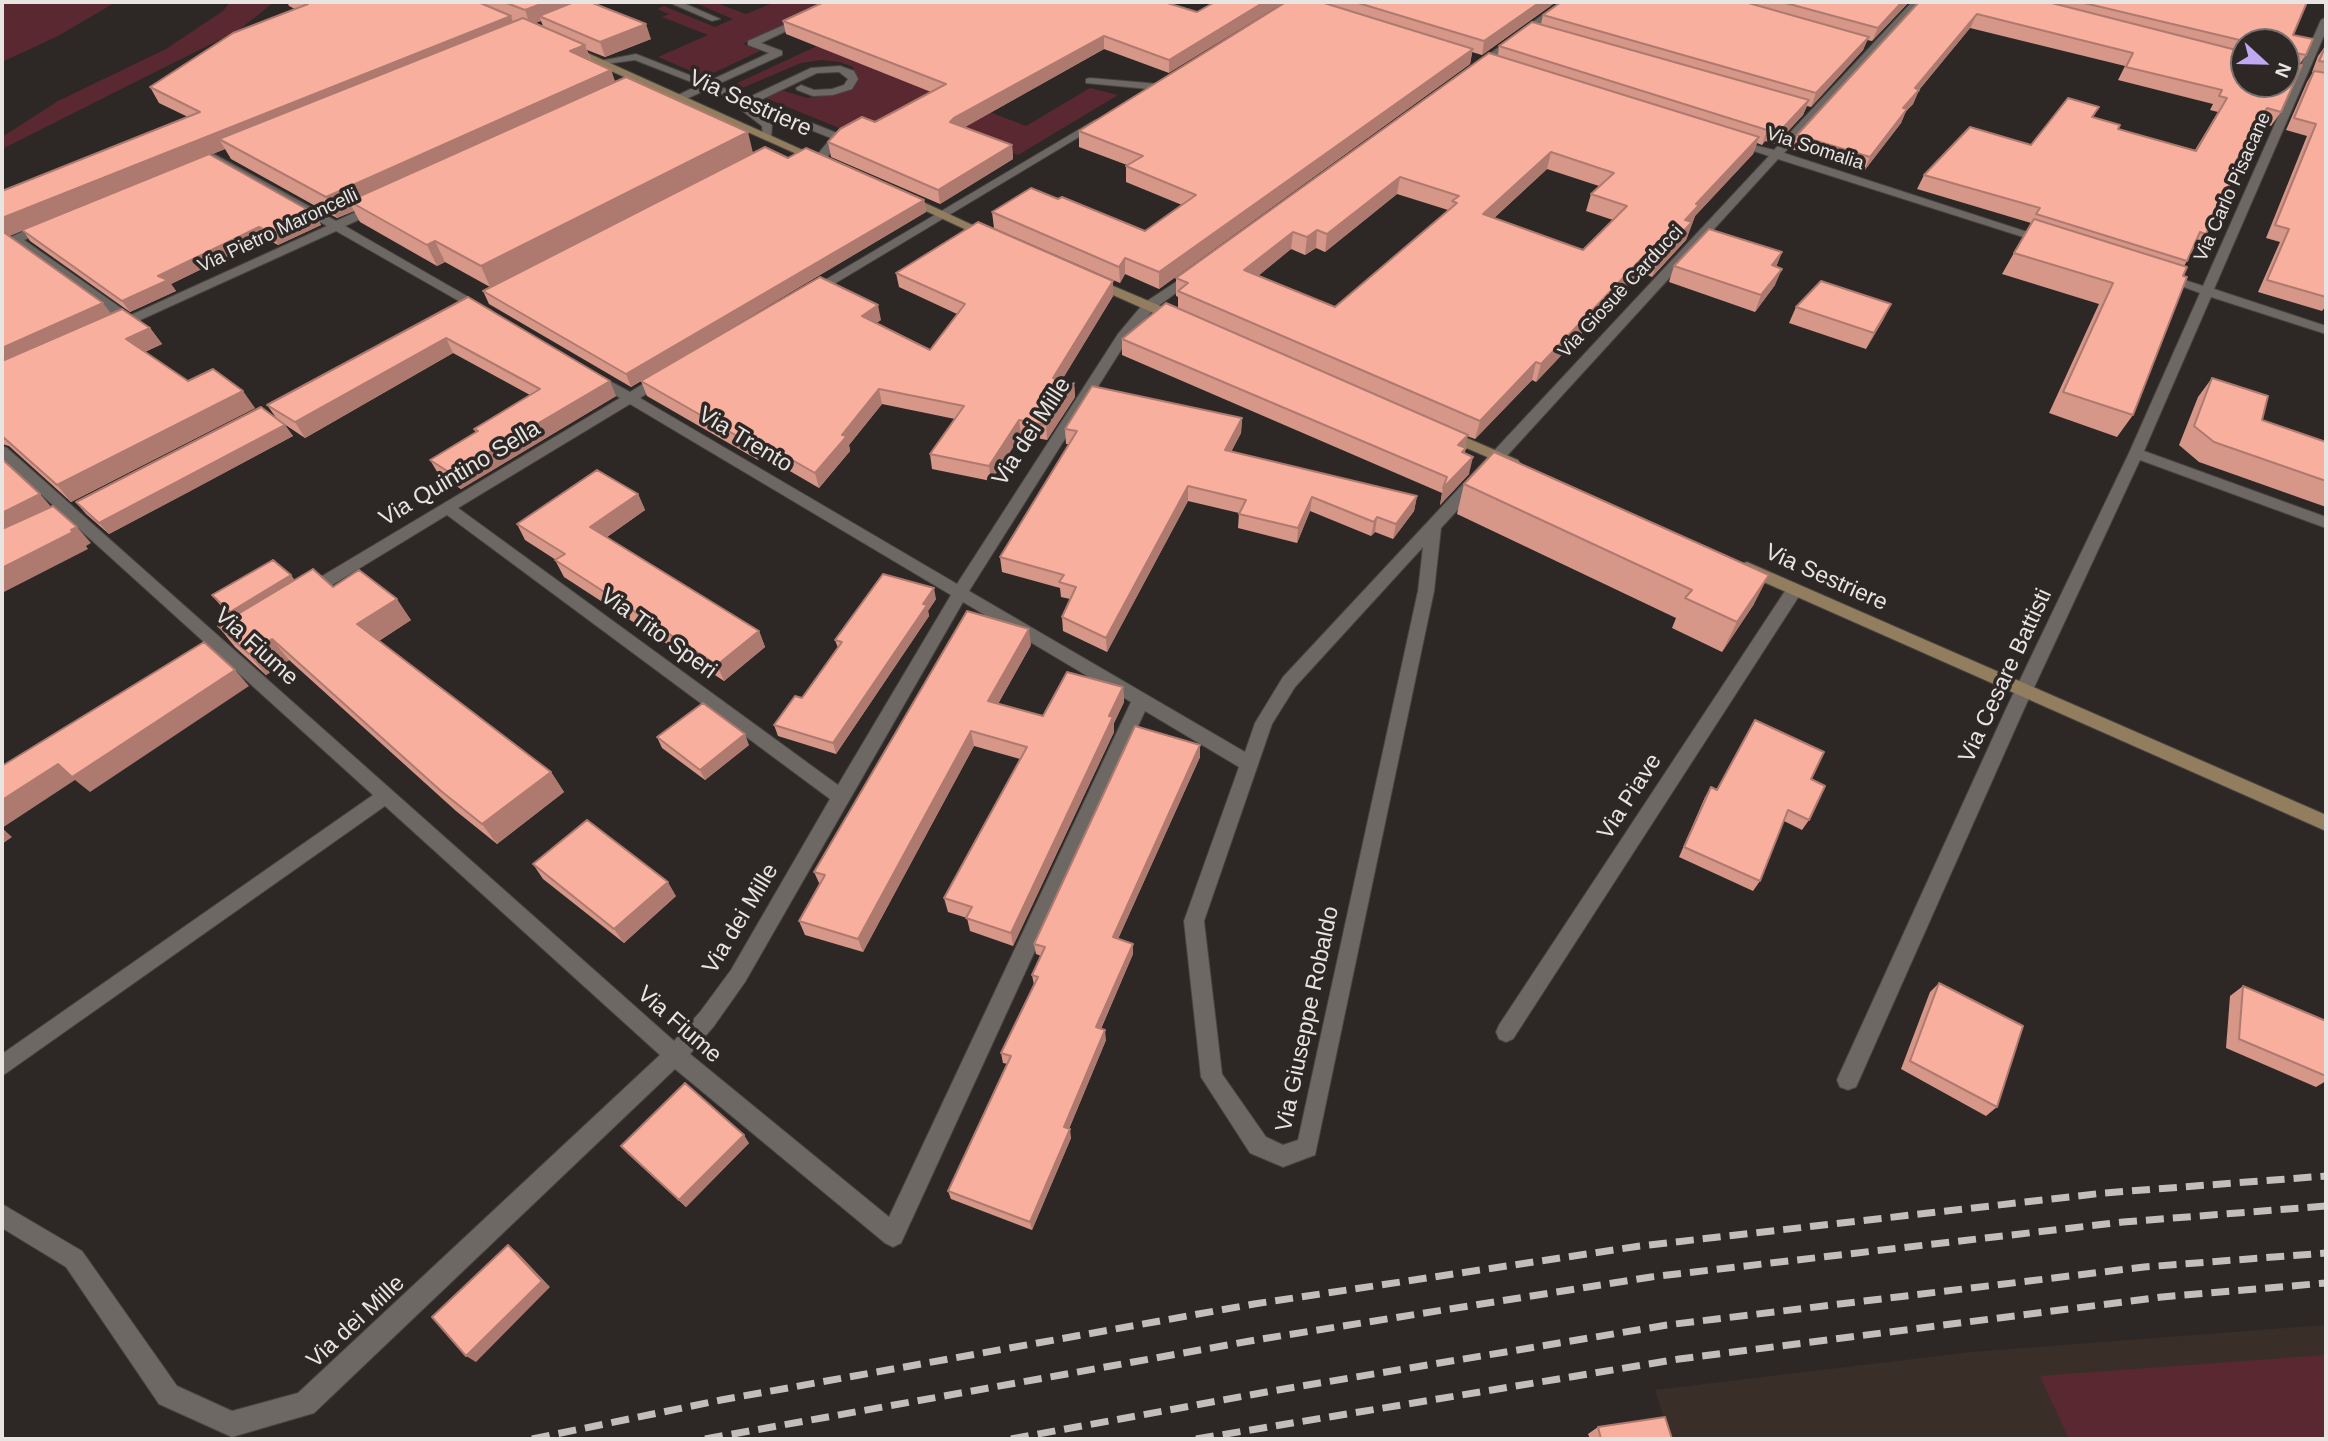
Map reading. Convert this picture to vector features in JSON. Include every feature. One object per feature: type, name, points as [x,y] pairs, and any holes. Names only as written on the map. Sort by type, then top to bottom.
[{"type":"main road","name":"Via Sestriere","points":[[558,43],[641,86],[680,98],[824,162]]},
{"type":"main road","points":[[895,193],[1011,245]]},
{"type":"main road","points":[[1074,273],[1194,326]]},
{"type":"main road","points":[[1434,429],[1528,470]]},
{"type":"main road","name":"Via Sestriere","points":[[1734,562],[2326,823]]},
{"type":"street","points":[[673,2],[715,19]]},
{"type":"street","points":[[680,98],[778,53],[752,43],[843,2]]},
{"type":"street","points":[[1463,79],[1566,2]]},
{"type":"street","name":"Via Giosuè Carducci","points":[[1497,456],[1917,2]]},
{"type":"street","name":"Via Carlo Pisacane","points":[[2206,291],[2308,77],[2326,20]]},
{"type":"street","points":[[1528,30],[1541,34]]},
{"type":"street","points":[[1861,44],[1874,47]]},
{"type":"street","points":[[599,62],[636,57],[838,136],[824,162]]},
{"type":"street","points":[[1472,59],[1498,67]]},
{"type":"street","points":[[767,137],[767,125],[745,109],[745,103],[815,70],[840,69],[849,73],[853,79],[848,87],[833,92],[813,93],[801,88]]},
{"type":"street","points":[[2300,75],[2308,77]]},
{"type":"street","points":[[1136,100],[1170,80]]},
{"type":"street","points":[[1090,81],[1159,87]]},
{"type":"street","points":[[1801,108],[1814,112]]},
{"type":"street","points":[[795,301],[1114,114]]},
{"type":"street","name":"Via Somalia","points":[[1725,138],[2065,246]]},
{"type":"street","points":[[763,155],[784,144]]},
{"type":"street","points":[[215,156],[501,320]]},
{"type":"street","name":"Via Pietro Maroncelli","points":[[107,331],[393,200]]},
{"type":"street","points":[[2,245],[53,224]]},
{"type":"street","points":[[15,239],[130,321]]},
{"type":"street","name":"Via dei Mille","points":[[2,1215],[74,1259],[168,1395],[232,1424],[305,1404],[675,1055],[738,976],[960,594],[1123,337],[1149,306],[1206,265]]},
{"type":"street","points":[[2145,272],[2326,330]]},
{"type":"street","name":"Via Cesare Battisti","points":[[1848,1080],[2024,690],[2136,453],[2206,291]]},
{"type":"street","name":"Via Trento","points":[[582,369],[1140,702],[1251,765]]},
{"type":"street","name":"Via Quintino Sella","points":[[299,597],[676,370]]},
{"type":"street","name":"Via Fiume","points":[[2,451],[675,1055],[892,1235],[1140,702]]},
{"type":"street","points":[[2136,453],[2326,523]]},
{"type":"street","name":"Via Giuseppe Robaldo","points":[[1433,527],[1426,591],[1307,1147],[1283,1156],[1258,1145],[1212,1077],[1194,921],[1264,723],[1289,682],[1497,456]]},
{"type":"street","name":"Via Tito Speri","points":[[449,509],[841,797]]},
{"type":"street","name":"Via Piave","points":[[1506,1032],[1795,589]]},
{"type":"street","points":[[2,1066],[386,796]]},
{"type":"shaded area","points":[[2,2],[116,2],[58,36],[2,62]]},
{"type":"shaded area","points":[[230,2],[274,2],[239,30],[2,149],[2,137],[58,101],[166,49],[223,11]]},
{"type":"shaded area","points":[[693,2],[714,2],[746,14],[775,2],[834,2],[743,44],[760,51],[705,77],[658,57],[708,35],[662,17],[669,14],[657,9],[664,6],[715,27],[733,19]]},
{"type":"shaded area","points":[[817,46],[1026,126],[1090,88],[1118,95],[1018,155],[904,110],[856,135],[763,97],[778,89],[807,98],[836,93],[855,74],[853,67],[840,62],[821,60],[801,63],[740,89],[731,86]]},
{"type":"shaded area","points":[[2326,1325],[2326,1439],[1671,1439],[1655,1390],[1972,1352]]},
{"type":"shaded area","points":[[2326,1355],[2326,1439],[2069,1439],[2040,1376]]},
{"type":"building","points":[[304,2],[478,2],[511,16],[2,218],[2,191],[200,112],[150,87],[233,33],[308,4]]},
{"type":"building","points":[[504,2],[546,2],[525,10]]},
{"type":"building","points":[[574,2],[590,2],[646,24],[600,42],[539,16]]},
{"type":"building","points":[[824,2],[1164,2],[1197,12],[1215,2],[1264,2],[1169,60],[1104,36],[954,118],[950,122],[1012,145],[938,190],[828,142],[840,129],[862,117],[875,122],[946,84],[783,21]]},
{"type":"building","points":[[1286,2],[1321,2],[1473,49],[1159,272],[1125,258],[1119,267],[992,212],[1031,188],[1058,199],[1062,197],[1145,231],[1196,195],[1126,166],[1143,156],[1079,131]]},
{"type":"building","points":[[1355,2],[1540,2],[1484,41]]},
{"type":"building","points":[[1561,2],[1745,2],[1869,37],[1816,93],[1543,15]]},
{"type":"building","points":[[1782,2],[1902,2],[1878,28]]},
{"type":"building","points":[[1919,2],[2048,2],[2230,48],[2230,98],[2287,98],[2281,112],[2267,108],[2235,163],[2239,164],[2206,234],[2200,232],[2187,261],[2036,214],[2040,208],[1924,175],[1970,127],[2031,145],[2068,98],[2099,107],[2092,117],[2120,125],[2118,129],[2196,151],[2227,98],[2219,96],[2222,90],[2126,67],[2133,53],[1977,14],[1915,88],[1919,90],[1903,108],[1907,109],[1870,157],[1797,135]]},
{"type":"building","points":[[2080,2],[2307,2],[2296,28],[2230,28],[2230,38]]},
{"type":"building","points":[[523,18],[585,45],[570,51],[611,70],[326,197],[219,139]]},
{"type":"building","points":[[1532,22],[1809,100],[1781,130],[1770,127],[1767,130],[1499,46]]},
{"type":"building","points":[[2300,36],[2313,39],[2306,55],[2300,54]]},
{"type":"building","points":[[2326,45],[2326,62],[2319,61]]},
{"type":"building","points":[[1489,53],[1759,137],[1696,204],[1699,205],[1685,220],[1692,222],[1658,259],[1645,255],[1541,364],[1536,362],[1480,421],[1178,291],[1188,283],[1176,278]],"holes":[[[1551,152],[1614,173],[1591,194],[1627,206],[1583,250],[1483,214]],[[1400,177],[1459,196],[1452,201],[1457,203],[1335,307],[1244,270],[1293,232],[1307,237],[1317,230],[1327,234]]]},
{"type":"building","points":[[2314,71],[2326,73],[2326,297],[2267,280],[2289,229],[2275,225],[2316,124],[2294,118]]},
{"type":"building","points":[[626,77],[748,132],[481,266],[435,241],[427,245],[349,201]]},
{"type":"building","points":[[765,147],[788,158],[806,148],[924,200],[626,374],[483,291]]},
{"type":"building","points":[[209,154],[315,214],[272,234],[259,227],[158,276],[168,280],[122,301],[22,230]]},
{"type":"building","points":[[2034,219],[2187,267],[2183,276],[2187,277],[2133,415],[2063,392],[2113,283],[2014,253]]},
{"type":"building","points":[[978,222],[1113,281],[1053,378],[1056,379],[1039,408],[1074,383],[1046,425],[1019,420],[989,466],[930,454],[964,406],[879,389],[842,435],[847,436],[815,473],[759,441],[753,445],[641,381],[820,277],[878,305],[862,316],[930,350],[965,304],[896,273]]},
{"type":"building","points":[[1709,229],[1782,252],[1772,265],[1782,269],[1761,295],[1674,266]]},
{"type":"building","points":[[2,231],[103,303],[2,348]]},
{"type":"building","points":[[1821,281],[1891,304],[1874,333],[1796,307]]},
{"type":"building","points":[[468,297],[610,381],[452,474],[430,460],[478,431],[474,429],[540,389],[446,338],[295,422],[267,405]]},
{"type":"building","points":[[1166,303],[1468,435],[1458,445],[1466,448],[1462,452],[1473,457],[1443,488],[1447,477],[1122,339]]},
{"type":"building","points":[[122,309],[150,328],[126,339],[188,381],[213,369],[243,391],[57,485],[2,436],[2,361]]},
{"type":"building","points":[[2212,378],[2268,396],[2262,420],[2326,442],[2326,481],[2214,442],[2194,426]]},
{"type":"building","points":[[1092,386],[1242,418],[1225,450],[1417,496],[1396,524],[1377,517],[1374,522],[1312,497],[1298,528],[1239,514],[1246,500],[1188,486],[1106,638],[1062,617],[1076,587],[1059,582],[1064,575],[1000,557],[1077,431],[1065,429]]},
{"type":"building","points":[[261,407],[285,425],[99,523],[76,502]]},
{"type":"building","points":[[1494,452],[1769,575],[1737,622],[1685,598],[1692,590],[1464,484]]},
{"type":"building","points":[[2,459],[40,494],[2,513]]},
{"type":"building","points":[[597,470],[638,494],[590,527],[759,631],[717,665],[555,560],[565,554],[517,524]]},
{"type":"building","points":[[53,506],[77,527],[71,530],[73,532],[2,568],[2,529]]},
{"type":"building","points":[[273,560],[291,575],[230,612],[212,595]]},
{"type":"building","points":[[313,569],[333,587],[359,570],[397,599],[357,624],[551,772],[482,824],[441,791],[272,639],[249,654],[218,626]]},
{"type":"building","points":[[883,574],[934,588],[923,604],[927,605],[833,743],[774,725],[795,696],[802,698],[842,642],[835,640]]},
{"type":"building","points":[[967,611],[1029,629],[988,701],[1043,716],[1067,672],[1123,687],[1109,716],[1113,717],[1011,933],[966,918],[972,907],[944,898],[1027,747],[971,731],[858,939],[799,921],[825,875],[814,872]]},
{"type":"building","points":[[204,642],[235,670],[72,777],[58,764],[2,800],[2,766]]},
{"type":"building","points":[[703,703],[745,734],[700,770],[657,737]]},
{"type":"building","points":[[1755,720],[1824,752],[1811,779],[1825,786],[1809,820],[1788,810],[1760,881],[1684,847],[1711,787],[1717,790]]},
{"type":"building","points":[[1135,726],[1200,745],[1113,937],[1133,944],[1096,1027],[1105,1030],[1064,1127],[1070,1129],[1030,1222],[948,1191],[1011,1056],[1001,1053],[1038,977],[1032,975],[1045,947],[1034,944]]},
{"type":"building","points":[[587,820],[668,882],[614,929],[533,864]]},
{"type":"building","points":[[1939,983],[2023,1026],[1997,1107],[1910,1061]]},
{"type":"building","points":[[2243,986],[2326,1021],[2326,1076],[2239,1039]]},
{"type":"building","points":[[685,1083],[744,1135],[679,1200],[621,1146]]},
{"type":"building","points":[[508,1245],[542,1281],[466,1356],[432,1317]]},
{"type":"building","points":[[1665,1417],[1672,1439],[1601,1439],[1598,1427]]},
{"type":"railway","points":[[532,1439],[721,1400],[1254,1304],[1640,1246],[2104,1193],[2326,1176]]},
{"type":"railway","points":[[705,1439],[1261,1339],[1651,1277],[2123,1222],[2326,1206]]},
{"type":"railway","points":[[1011,1439],[1272,1391],[1667,1325],[2144,1267],[2326,1253]]},
{"type":"railway","points":[[1196,1439],[1679,1359],[2162,1297],[2326,1283]]}]
